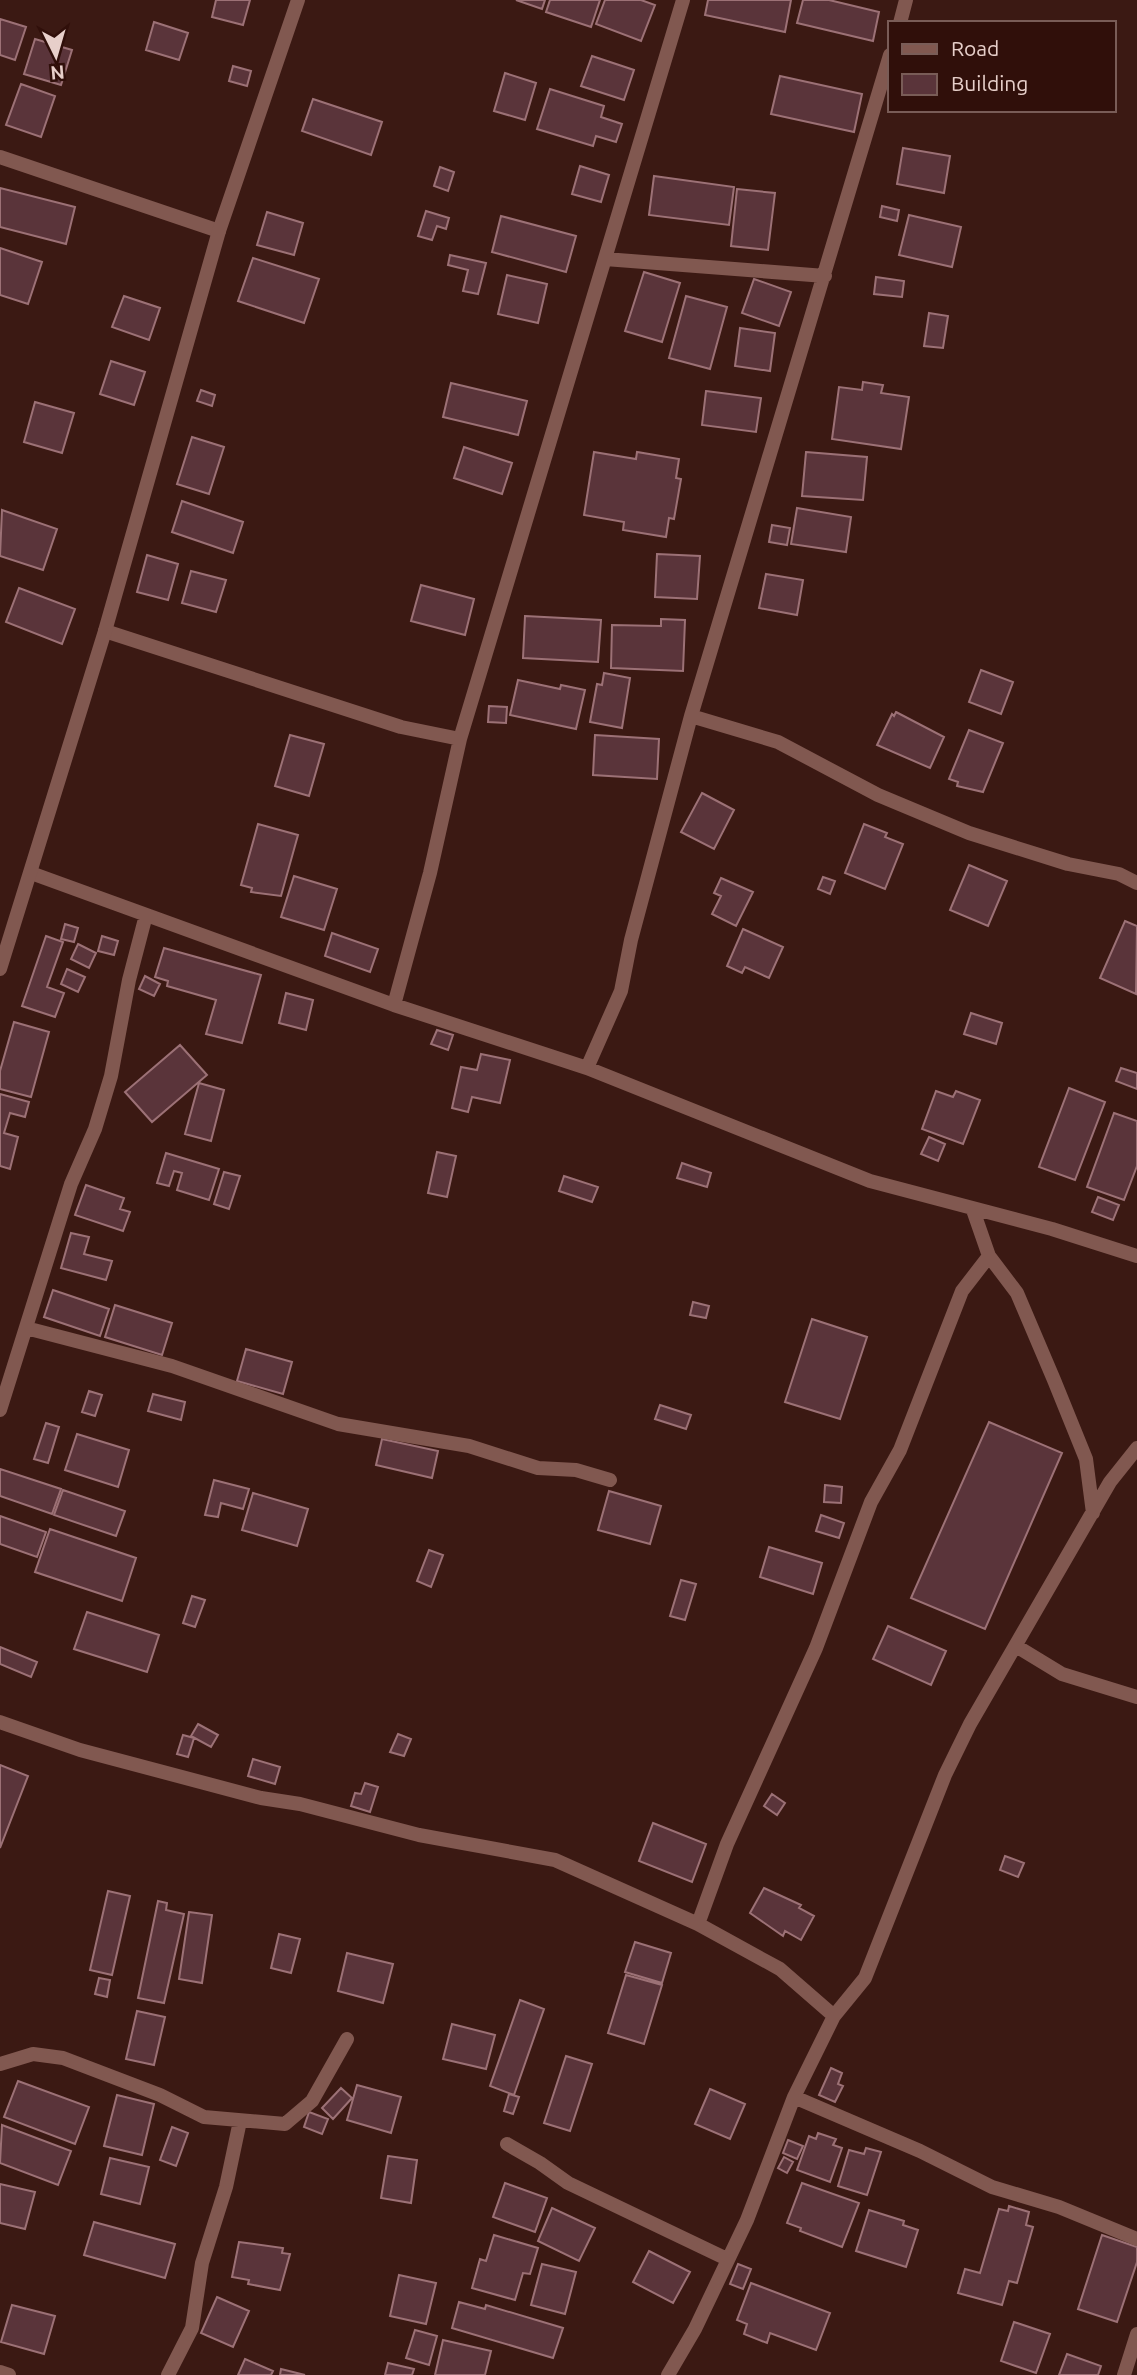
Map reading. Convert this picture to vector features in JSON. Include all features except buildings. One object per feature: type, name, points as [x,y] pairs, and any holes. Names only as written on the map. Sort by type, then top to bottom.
[{"type":"street","points":[[0,968],[105,631],[219,231],[298,0]]},
{"type":"street","points":[[394,1005],[430,873],[460,739],[683,0]]},
{"type":"street","points":[[901,21],[906,0]]},
{"type":"street","points":[[587,1068],[621,991],[631,940],[691,716],[888,62]]},
{"type":"street","points":[[0,157],[219,231]]},
{"type":"street","points":[[605,259],[825,276]]},
{"type":"street","points":[[105,631],[401,727],[460,739]]},
{"type":"street","points":[[691,716],[778,742],[878,795],[969,833],[1068,864],[1119,874],[1137,883]]},
{"type":"street","points":[[31,873],[394,1005],[587,1068],[870,1181],[1052,1229],[1137,1256]]},
{"type":"street","points":[[0,1410],[71,1184],[95,1129],[111,1076],[129,980],[146,915]]},
{"type":"street","points":[[973,1210],[989,1256],[1017,1293],[1055,1380],[1086,1459],[1093,1513]]},
{"type":"street","points":[[698,1924],[727,1844],[816,1648],[870,1502],[900,1450],[962,1291],[989,1256]]},
{"type":"street","points":[[26,1328],[173,1366],[338,1424],[469,1446],[538,1468],[576,1470],[610,1480]]},
{"type":"street","points":[[668,2375],[695,2329],[747,2220],[794,2098],[834,2016],[864,1978],[946,1775],[1110,1482],[1137,1448]]},
{"type":"street","points":[[1016,1646],[1062,1674],[1137,1696]]},
{"type":"street","points":[[0,1722],[80,1750],[261,1798],[300,1804],[419,1835],[555,1860],[698,1924],[780,1969],[834,2016]]},
{"type":"street","points":[[0,2064],[33,2054],[63,2058],[160,2095],[204,2117],[285,2124],[312,2101],[346,2039]]},
{"type":"street","points":[[794,2098],[920,2151],[992,2186],[1059,2207],[1137,2239]]},
{"type":"street","points":[[169,2375],[192,2328],[202,2263],[226,2187],[240,2121]]},
{"type":"street","points":[[507,2144],[607,2204],[727,2259]]},
{"type":"street","points":[[1125,2375],[1137,2334]]},
{"type":"street","points":[[0,2372],[9,2375]]}]
